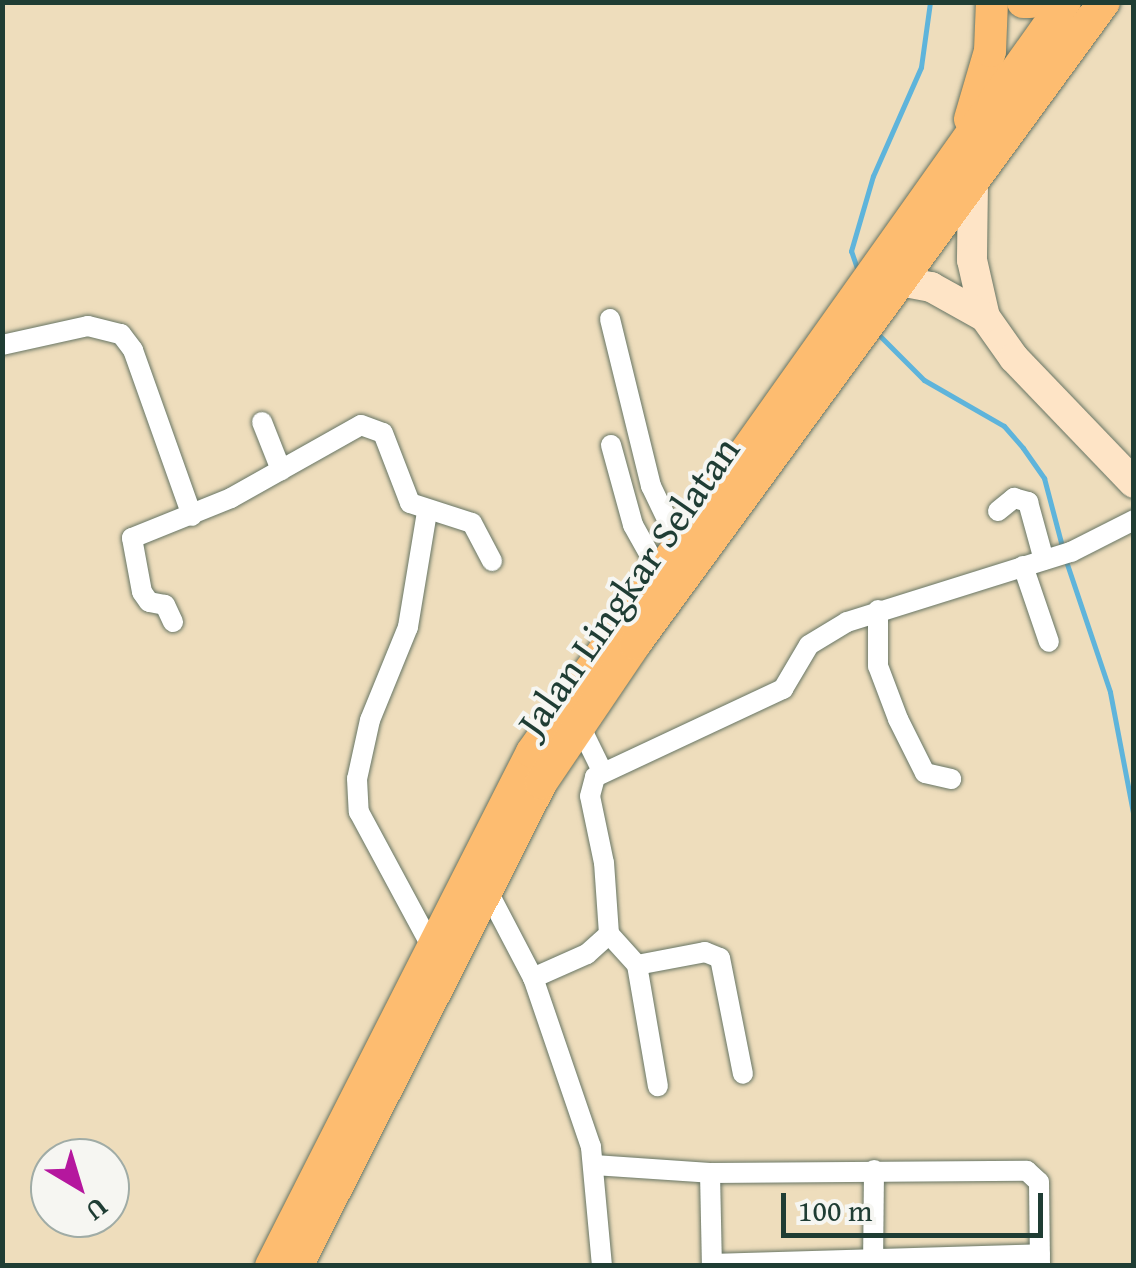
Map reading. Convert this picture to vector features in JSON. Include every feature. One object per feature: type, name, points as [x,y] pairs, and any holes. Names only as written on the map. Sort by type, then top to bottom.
[{"type":"main road","points":[[955,156],[981,88],[992,2]]},
{"type":"main road","name":"Jalan Lingkar Selatan","points":[[271,1266],[430,944],[532,752],[657,568],[1065,2]]},
{"type":"main road","name":"Jalan Lingkar Selatan","points":[[297,1266],[486,888],[580,726],[1104,2]]},
{"type":"main road","points":[[974,184],[972,260],[985,317],[1014,358],[1134,483]]},
{"type":"main road","points":[[892,292],[931,288],[985,317]]},
{"type":"street","points":[[610,320],[651,486],[677,540]]},
{"type":"street","points":[[2,345],[88,326],[121,334],[133,350],[192,516]]},
{"type":"street","points":[[262,422],[282,470]]},
{"type":"street","points":[[173,622],[165,606],[145,597],[130,541],[192,516],[361,426],[373,426],[386,440],[406,496],[426,512],[472,522],[492,561]]},
{"type":"street","points":[[611,445],[633,525],[657,568]]},
{"type":"street","points":[[998,512],[1014,498],[1028,502],[1050,559],[1049,642]]},
{"type":"street","points":[[426,512],[408,627],[370,720],[357,779],[359,812],[430,944]]},
{"type":"street","points":[[658,1086],[636,965],[609,934],[604,863],[590,796],[602,771],[678,744],[756,705],[791,682],[818,637],[878,610],[1050,559],[1134,520]]},
{"type":"street","points":[[878,610],[878,666],[898,719],[925,774],[951,778]]},
{"type":"street","points":[[580,726],[602,771]]},
{"type":"street","points":[[486,888],[533,978],[580,1104],[594,1164],[602,1266]]},
{"type":"street","points":[[533,978],[587,954],[609,934]]},
{"type":"street","points":[[636,965],[704,952],[720,958],[743,1074]]},
{"type":"street","points":[[594,1164],[710,1173],[874,1170],[1034,1174],[1040,1260],[712,1265],[710,1173]]},
{"type":"street","points":[[873,1260],[874,1170]]},
{"type":"waterway","points":[[858,271],[851,251],[873,176],[921,67],[930,2]]},
{"type":"waterway","points":[[878,334],[924,380],[1004,426],[1023,448],[1044,478],[1063,550]]},
{"type":"waterway","points":[[1066,561],[1110,692],[1134,818]]}]
